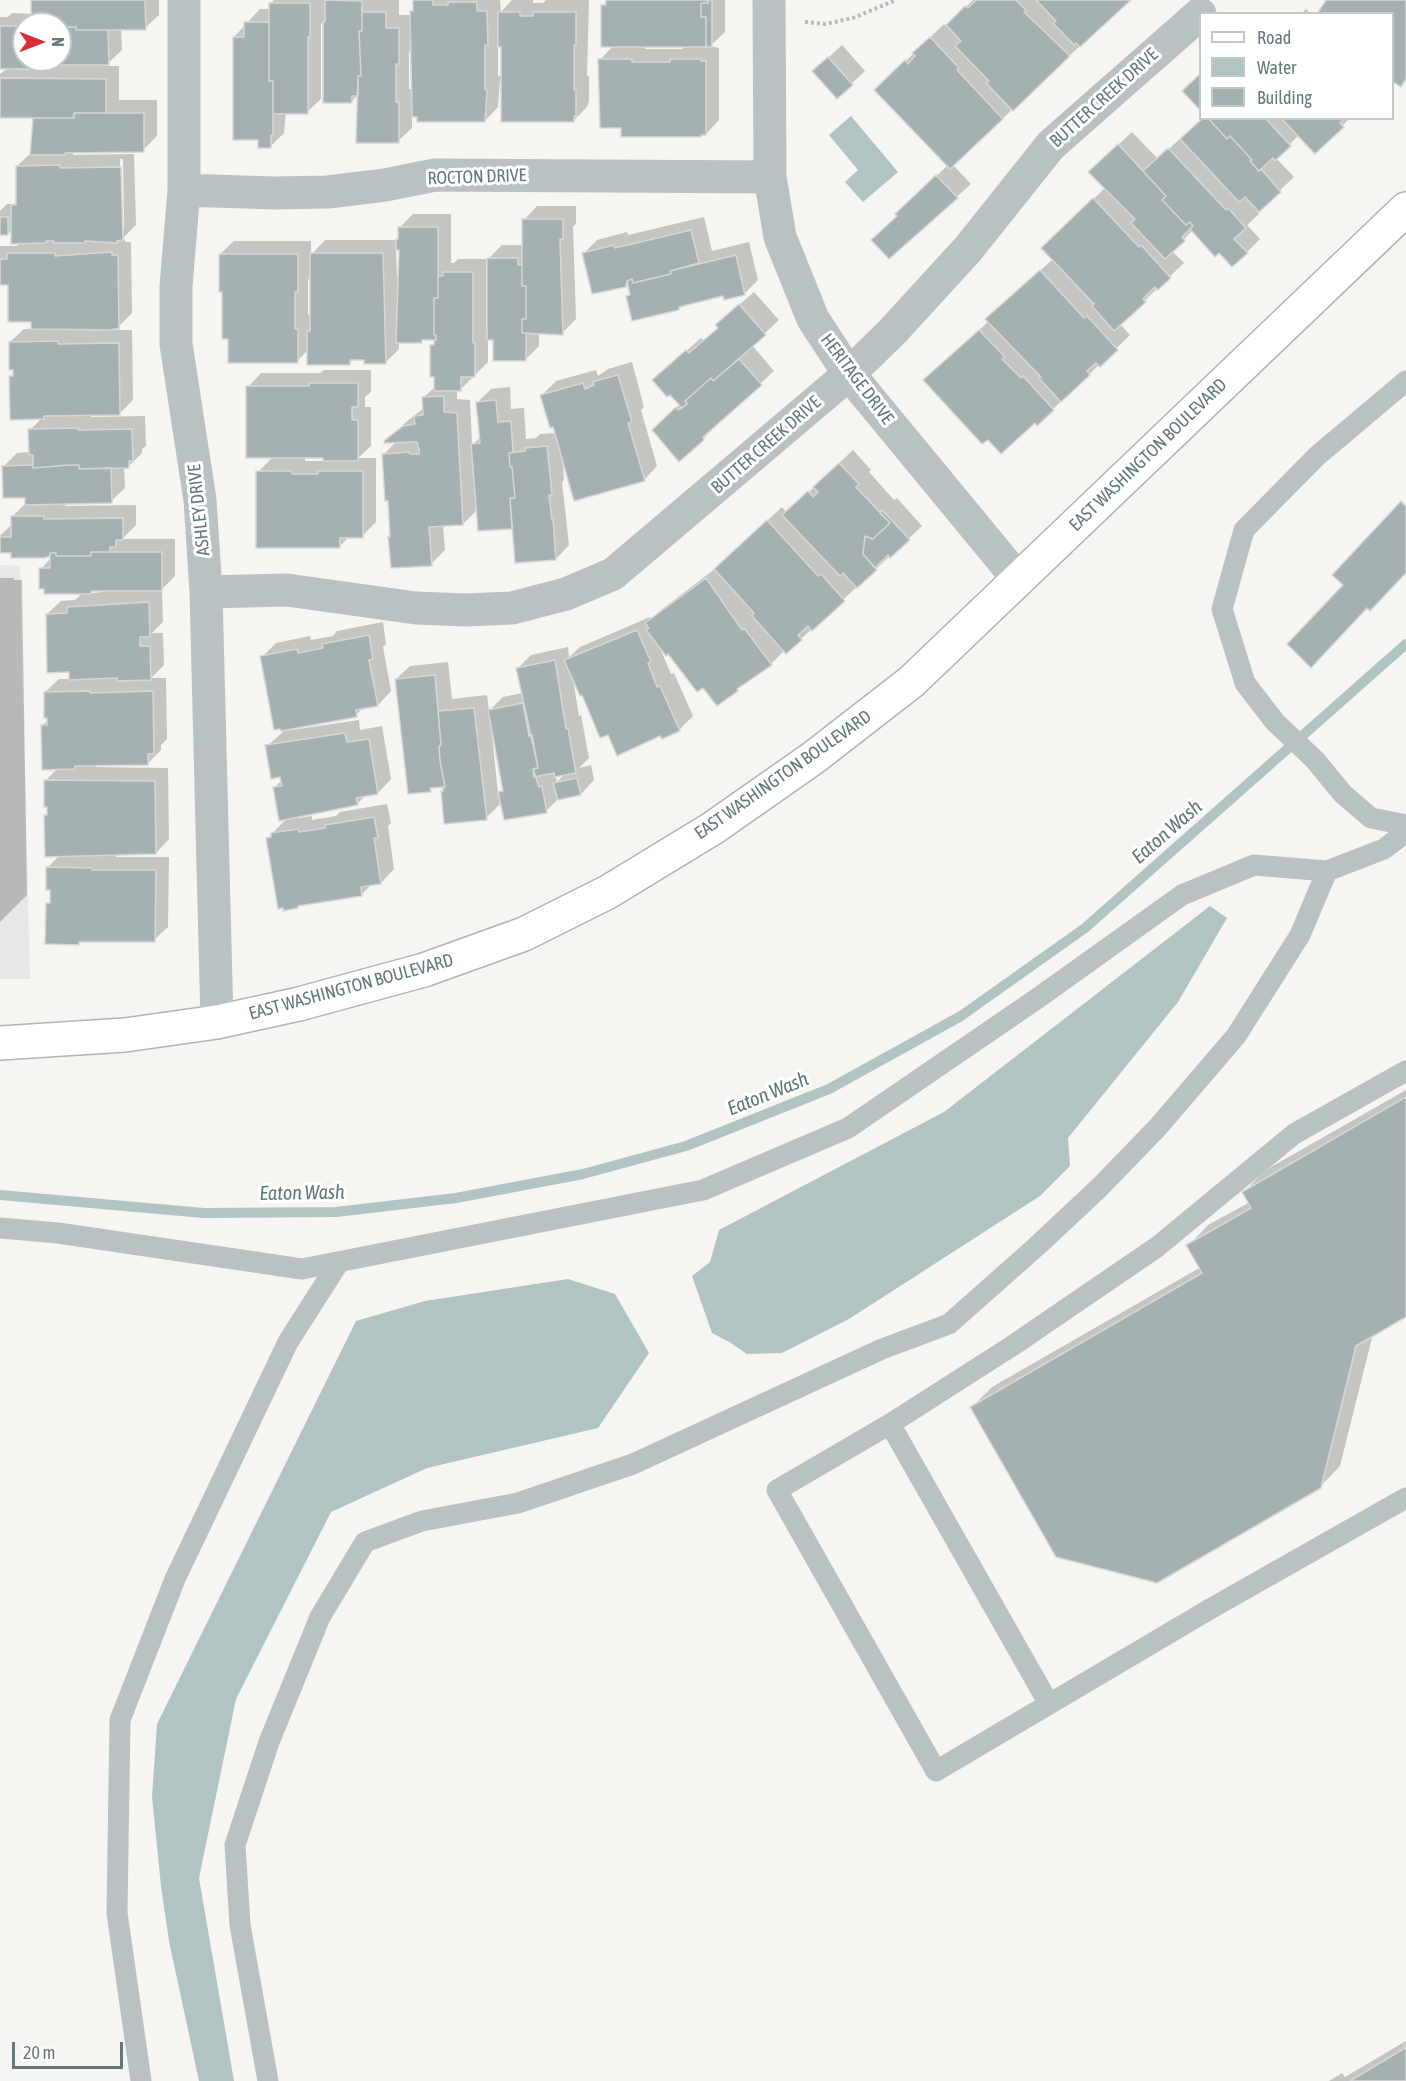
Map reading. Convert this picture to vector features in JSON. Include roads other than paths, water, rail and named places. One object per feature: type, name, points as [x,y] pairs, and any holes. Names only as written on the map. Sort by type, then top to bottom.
[{"type":"main road","name":"EAST WASHINGTON BOULEVARD","points":[[0,1042],[34,1042],[125,1035],[217,1022],[299,1004],[424,970],[524,934],[608,892],[713,828],[813,758],[911,682],[1406,209]]},
{"type":"street","name":"ASHLEY DRIVE","points":[[184,0],[184,190],[177,286],[177,344],[200,500],[206,592],[217,1022]]},
{"type":"street","name":"BUTTER CREEK DRIVE","points":[[1204,12],[1220,0]]},
{"type":"street","name":"HERITAGE DRIVE","points":[[769,10],[770,177],[780,237],[813,319],[849,374],[1018,579]]},
{"type":"street","name":"BUTTER CREEK DRIVE","points":[[206,592],[287,590],[416,608],[466,610],[512,608],[566,594],[613,574],[849,374],[893,331],[968,249],[1051,145],[1199,16]]},
{"type":"street","name":"ROCTON DRIVE","points":[[184,190],[328,192],[385,185],[435,175],[770,177]]},
{"type":"lane","points":[[1406,381],[1317,456],[1244,530],[1222,609],[1245,684],[1275,722],[1315,760],[1342,794],[1371,818],[1406,825]]},
{"type":"lane","points":[[0,1228],[58,1233],[302,1269],[703,1191],[848,1128],[1038,998],[1182,895],[1254,864],[1327,871],[1384,849],[1406,832]]},
{"type":"lane","points":[[268,2081],[240,1925],[235,1845],[270,1742],[320,1617],[365,1542],[422,1521],[518,1503],[633,1464],[882,1349],[949,1324],[1099,1188],[1158,1127],[1236,1036],[1300,935],[1327,871]]},
{"type":"lane","points":[[1406,1071],[1294,1134],[1157,1247],[1012,1346],[890,1424],[777,1490],[936,1771],[1210,1608],[1406,1498]]},
{"type":"lane","points":[[141,2081],[117,1913],[120,1720],[175,1578],[288,1342],[339,1262]]},
{"type":"lane","points":[[890,1424],[1049,1704]]},
{"type":"water","points":[[851,116],[898,172],[863,202],[845,182],[858,170],[829,135]]},
{"type":"water","points":[[1210,906],[1227,918],[1178,1002],[1068,1138],[1070,1166],[1040,1196],[849,1319],[782,1353],[747,1354],[712,1333],[692,1276],[710,1262],[719,1230],[944,1112]]},
{"type":"water","points":[[568,1279],[615,1294],[649,1353],[598,1428],[427,1468],[331,1512],[236,1699],[199,1878],[234,2081],[199,2081],[169,1941],[161,1886],[152,1797],[157,1724],[356,1321],[425,1301]]},
{"type":"waterway","name":"Eaton Wash","points":[[0,1195],[204,1213],[336,1212],[456,1198],[583,1174],[686,1146],[829,1089],[961,1016],[1085,928],[1406,644]]}]
